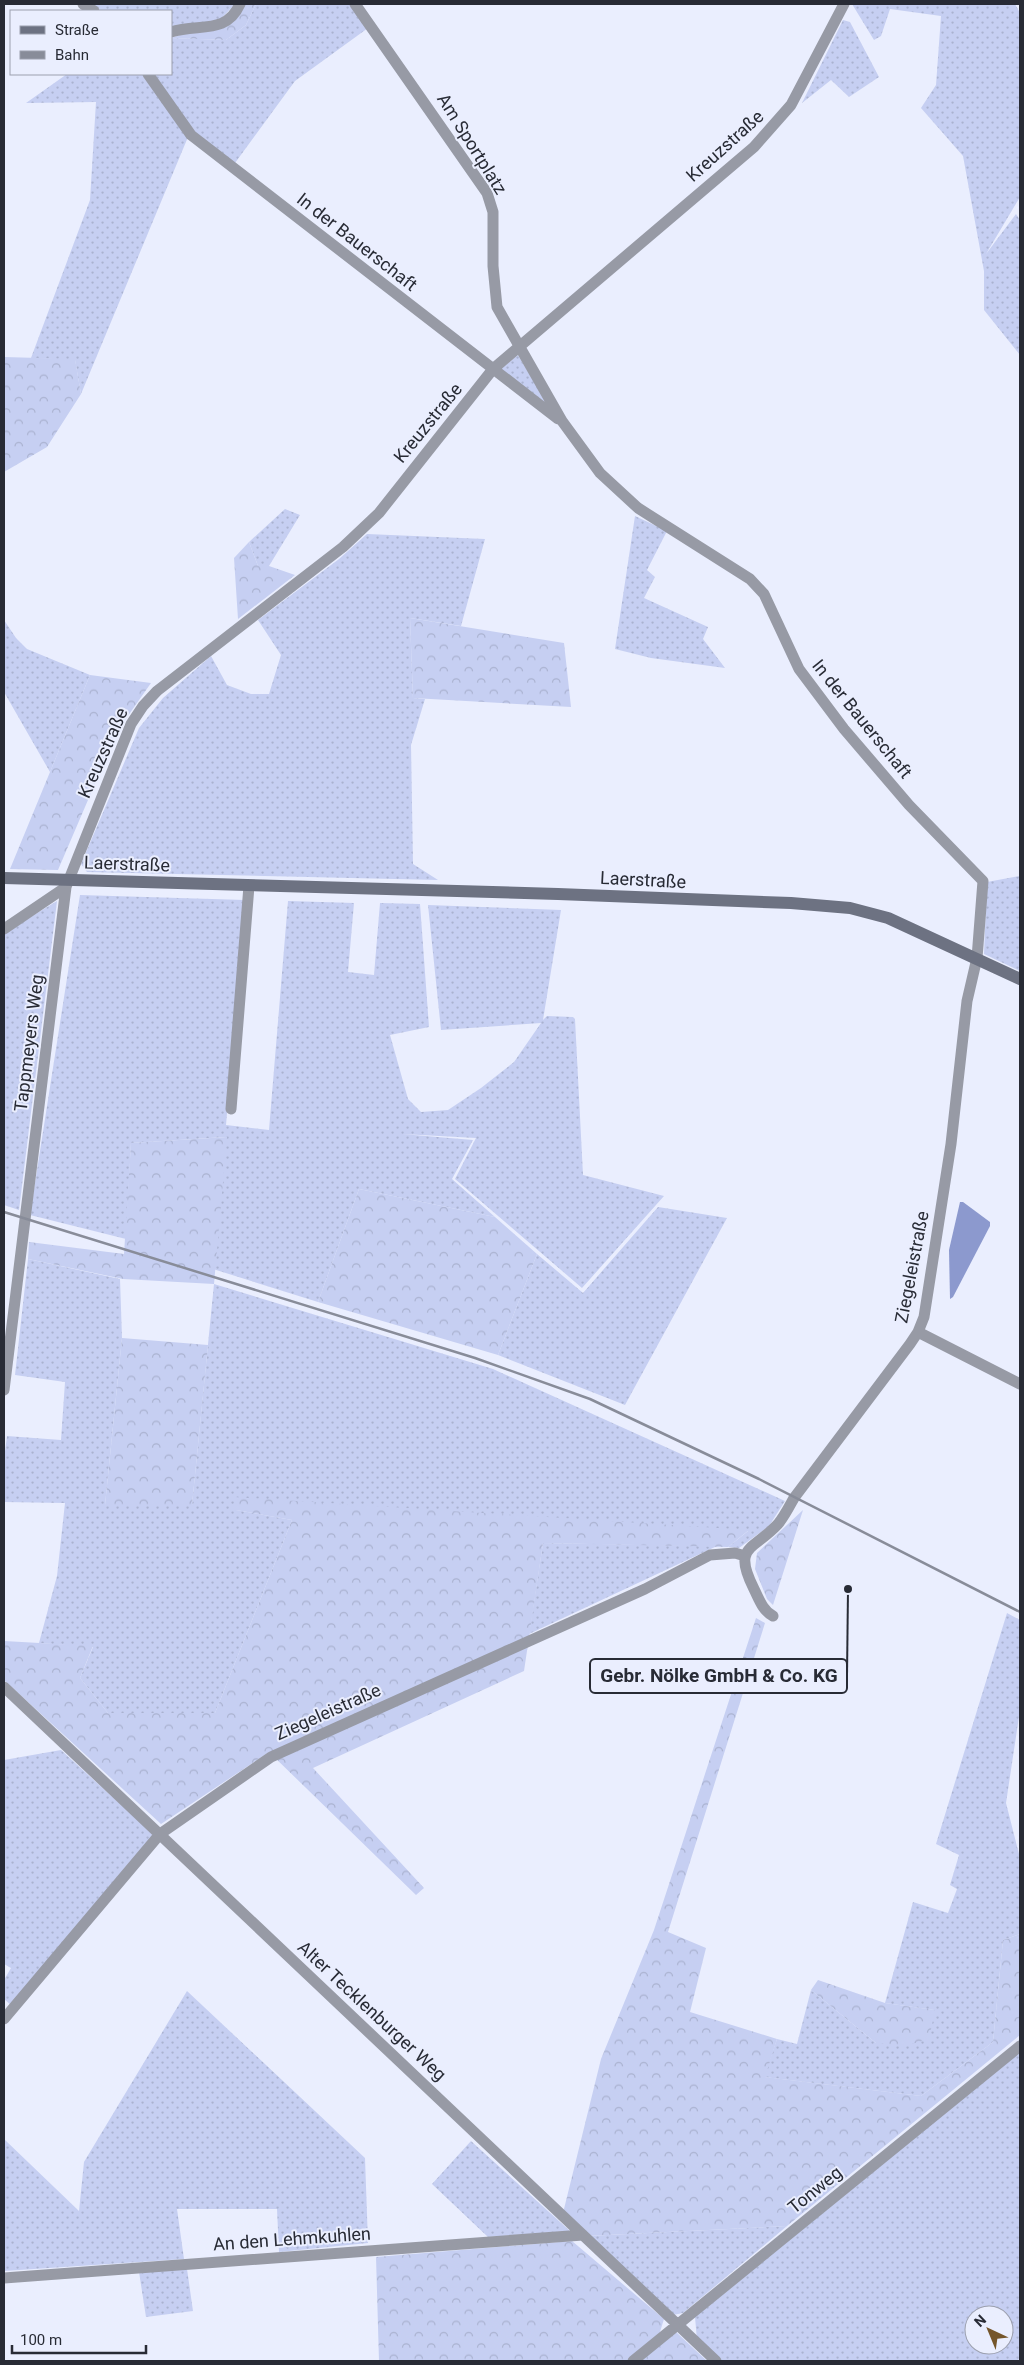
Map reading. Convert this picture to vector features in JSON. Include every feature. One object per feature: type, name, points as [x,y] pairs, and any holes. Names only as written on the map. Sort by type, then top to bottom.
[{"type":"main road","name":"Laerstraße","points":[[4,878],[66,884],[249,886],[558,894],[826,905],[872,912],[1020,979]]},
{"type":"street","points":[[172,32],[190,27],[218,26],[229,20],[240,4]]},
{"type":"street","name":"Am Sportplatz","points":[[356,4],[487,193],[493,212],[493,266],[497,307],[518,348]]},
{"type":"street","name":"Kreuzstraße","points":[[66,884],[131,724],[143,706],[157,691],[238,626],[343,547],[379,513],[493,369],[754,147],[791,106],[844,4]]},
{"type":"street","name":"In der Bauerschaft","points":[[149,75],[191,136],[562,421]]},
{"type":"street","name":"In der Bauerschaft","points":[[518,348],[562,421],[600,473],[638,508],[750,579],[764,594],[799,669],[844,729],[909,805],[983,881],[977,958]]},
{"type":"street","points":[[4,929],[66,884]]},
{"type":"street","name":"Tappmeyers Weg","points":[[4,1390],[66,884]]},
{"type":"street","points":[[231,1109],[249,886]]},
{"type":"street","name":"Ziegeleistraße","points":[[4,2019],[160,1834],[271,1757],[645,1589],[710,1555],[735,1553],[745,1556],[749,1548],[778,1524],[794,1498],[918,1332],[924,1317],[951,1144],[967,1001],[977,958]]},
{"type":"street","points":[[918,1332],[1020,1384]]},
{"type":"street","points":[[745,1556],[749,1580],[764,1608],[773,1616]]},
{"type":"street","name":"Alter Tecklenburger Weg","points":[[4,1687],[716,2361]]},
{"type":"street","name":"Tonweg","points":[[633,2361],[1020,2046]]},
{"type":"street","name":"An den Lehmkuhlen","points":[[4,2278],[583,2235]]},
{"type":"green space","points":[[91,4],[235,4],[218,22],[172,29],[172,10],[100,10]]},
{"type":"green space","points":[[245,4],[256,4],[246,25],[226,40],[172,38],[192,31],[221,29]]},
{"type":"green space","points":[[256,4],[350,4],[368,28],[295,81],[235,163],[194,134],[154,75],[172,75],[172,38],[226,40],[246,25]]},
{"type":"green space","points":[[852,4],[1015,4],[1020,13],[1020,197],[986,254],[1016,214],[1020,220],[1020,355],[984,310],[984,271],[963,156],[921,108],[936,85],[941,16],[890,9],[881,36],[874,40]]},
{"type":"green space","points":[[843,20],[850,22],[879,77],[849,97],[831,80],[802,103]]},
{"type":"green space","points":[[66,75],[146,75],[188,137],[81,394],[75,360],[31,358],[90,200],[96,102],[26,103]]},
{"type":"green space","points":[[518,355],[548,405],[501,369]]},
{"type":"green space","points":[[4,357],[75,359],[81,394],[47,447],[4,472]]},
{"type":"green space","points":[[285,509],[300,515],[269,566],[258,566],[249,542]]},
{"type":"green space","points":[[635,516],[667,531],[647,570],[655,577],[644,598],[708,627],[703,639],[725,668],[651,658],[615,649]]},
{"type":"green space","points":[[367,534],[485,539],[461,626],[410,618],[413,698],[425,699],[411,745],[413,864],[438,880],[87,872],[81,864],[139,728],[163,698],[211,656],[227,685],[251,694],[269,694],[281,655],[258,620],[339,559]]},
{"type":"green space","points":[[249,542],[258,566],[269,566],[295,575],[238,619],[234,558]]},
{"type":"green space","points":[[410,618],[564,643],[571,707],[413,698]]},
{"type":"green space","points":[[4,620],[16,638],[27,649],[90,675],[50,772],[4,692]]},
{"type":"green space","points":[[90,675],[151,683],[118,730],[58,870],[10,869]]},
{"type":"green space","points":[[1020,876],[1020,971],[984,954],[987,882]]},
{"type":"green space","points":[[80,895],[245,900],[226,1125],[269,1130],[288,901],[354,903],[348,972],[374,975],[380,903],[420,904],[429,1027],[390,1035],[408,1099],[421,1112],[448,1110],[481,1088],[514,1062],[541,1023],[441,1030],[428,905],[561,910],[543,1020],[547,1016],[573,1017],[575,1019],[583,1175],[664,1196],[582,1288],[455,1179],[476,1138],[402,1134],[473,1140],[452,1179],[495,1217],[359,1189],[318,1302],[213,1269],[226,1137],[131,1143],[126,1239],[30,1215]]},
{"type":"green space","points":[[57,901],[19,1210],[4,1205],[4,933]]},
{"type":"green space","points":[[227,1137],[214,1284],[123,1279],[28,1259],[29,1242],[124,1254],[131,1143]]},
{"type":"green space","points":[[359,1189],[495,1217],[537,1254],[498,1355],[318,1302]]},
{"type":"green space","points":[[658,1207],[727,1218],[625,1405],[498,1355],[537,1254],[583,1293]]},
{"type":"green space","points":[[28,1259],[120,1279],[122,1338],[105,1505],[192,1505],[214,1284],[493,1369],[785,1501],[769,1526],[739,1548],[728,1547],[748,1531],[236,1510],[292,1520],[215,1713],[108,1713],[80,1678],[93,1647],[39,1643],[57,1576],[65,1503],[4,1502],[4,1459],[7,1436],[61,1440],[65,1382],[15,1375]]},
{"type":"green space","points":[[122,1338],[208,1345],[192,1505],[105,1505]]},
{"type":"green space","points":[[233,1497],[749,1530],[728,1547],[543,1543],[524,1671],[313,1768],[424,1888],[416,1895],[269,1752],[161,1824],[4,1680],[4,1641],[93,1646],[80,1678],[108,1713],[215,1713],[292,1520],[236,1510]]},
{"type":"green space","points":[[803,1510],[773,1605],[767,1599],[755,1569],[757,1553]]},
{"type":"green space","points":[[543,1543],[717,1546],[529,1634]]},
{"type":"green space","points":[[1007,1613],[1020,1620],[1020,1710],[1006,1803],[1020,1858],[1020,1934],[1003,1940],[993,2042],[921,2096],[764,2077],[777,2039],[797,2044],[811,1990],[876,2043],[934,2010],[885,2003],[913,1902],[948,1913],[957,1889],[950,1885],[959,1855],[936,1844]]},
{"type":"green space","points":[[756,1618],[765,1623],[668,1932],[706,1948],[690,2012],[777,2039],[765,2077],[921,2096],[993,2042],[1003,1940],[1020,1934],[1020,2035],[787,2226],[587,2236],[563,2213],[601,2059],[654,1930]]},
{"type":"green space","points":[[61,1750],[154,1835],[12,2006],[4,1999],[4,1980],[11,1968],[4,1964],[4,1760]]},
{"type":"green space","points":[[818,1980],[885,2003],[935,2010],[929,2039],[905,2046],[876,2043],[811,1990]]},
{"type":"green space","points":[[187,1991],[365,2158],[368,2243],[279,2252],[277,2209],[177,2209],[184,2259],[4,2271],[4,2139],[79,2211],[84,2162]]},
{"type":"green space","points":[[1020,2052],[1020,2358],[1017,2361],[719,2361],[697,2340],[695,2317]]},
{"type":"green space","points":[[471,2141],[570,2231],[488,2237],[432,2184]]},
{"type":"green space","points":[[787,2226],[683,2313],[673,2315],[587,2236]]},
{"type":"green space","points":[[572,2241],[664,2319],[659,2335],[627,2361],[379,2361],[376,2257]]},
{"type":"green space","points":[[187,2269],[193,2311],[146,2317],[139,2272]]},
{"type":"green space","points":[[675,2331],[707,2361],[639,2361]]},
{"type":"shaded area","points":[[960,1202],[963,1202],[990,1222],[990,1226],[953,1297],[950,1299],[949,1250]]},
{"type":"railway","points":[[4,1212],[475,1358],[590,1399],[759,1479],[1020,1612]]},
{"type":"place","name":"Gebr. Nölke GmbH & Co. KG","points":[[848,1589]]}]
